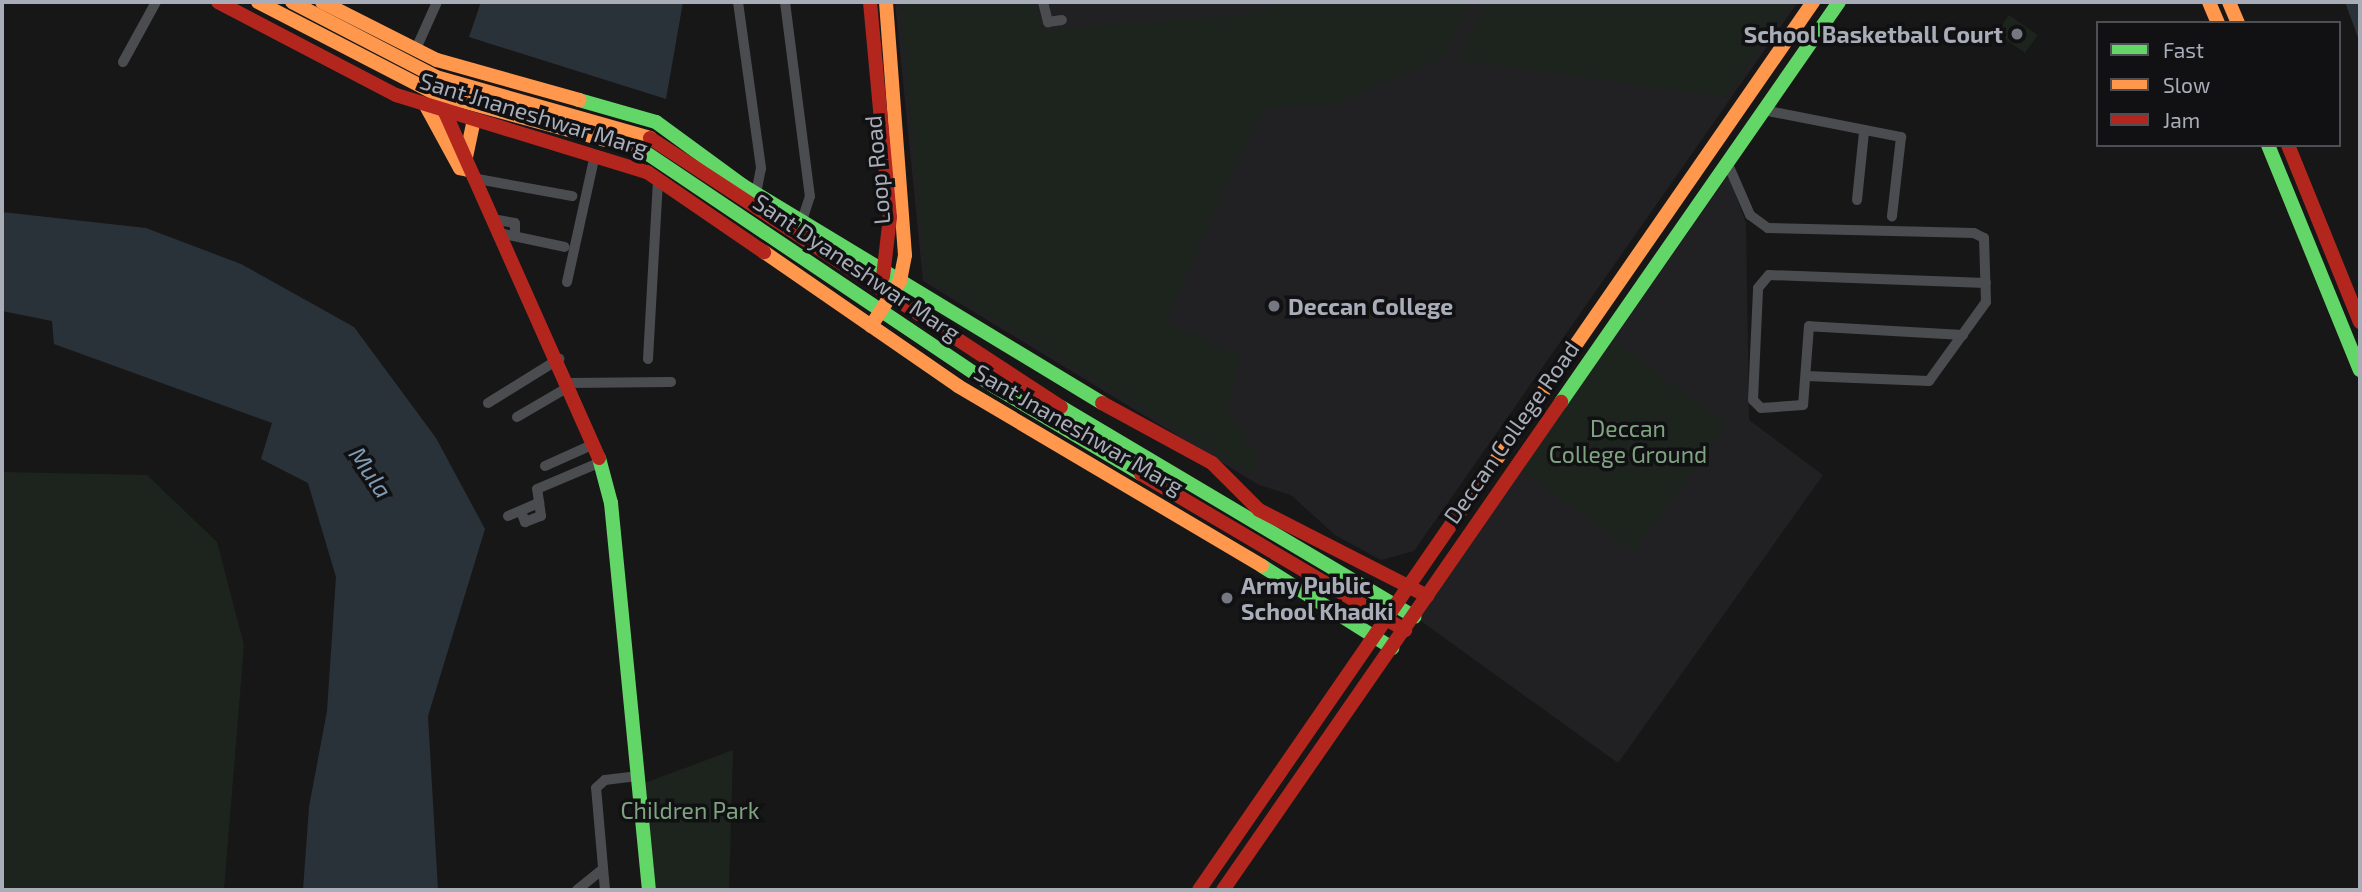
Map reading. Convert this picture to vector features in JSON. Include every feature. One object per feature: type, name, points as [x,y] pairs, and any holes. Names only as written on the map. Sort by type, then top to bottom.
[{"type":"main road","name":"Sant Jnaneshwar Marg","points":[[218,2],[447,115],[596,155],[657,179],[985,404],[1123,478],[1392,648]]},
{"type":"main road","name":"Sant Dyaneshwar Marg","points":[[258,2],[436,94],[642,150],[995,387],[1389,620],[1409,623]]},
{"type":"main road","name":"Sant Dyaneshwar Marg","points":[[292,2],[426,63],[649,135],[1004,373],[1237,501],[1398,605],[1409,623]]},
{"type":"main road","name":"Sant Jnaneshwar Marg","points":[[323,2],[426,63],[643,116],[756,193],[1013,354],[1212,463],[1237,501],[1427,596]]},
{"type":"main road","name":"Loop Road","points":[[858,317],[886,272],[890,217],[870,2]]},
{"type":"main road","name":"Loop Road","points":[[871,326],[900,281],[905,216],[886,2]]},
{"type":"main road","name":"Deccan College Road","points":[[1199,890],[1378,638],[1461,505],[1813,2]]},
{"type":"main road","name":"Deccan College Road","points":[[1223,890],[1839,2]]},
{"type":"main road","points":[[2209,2],[2217,21]]},
{"type":"main road","points":[[2229,2],[2237,21]]},
{"type":"main road","points":[[426,63],[416,86],[460,168],[468,169]]},
{"type":"main road","points":[[426,63],[436,94],[468,169],[559,359],[601,462],[611,503],[649,890]]},
{"type":"main road","points":[[468,169],[473,124]]},
{"type":"main road","points":[[2269,147],[2360,370]]},
{"type":"main road","points":[[2289,147],[2360,322]]},
{"type":"street","points":[[123,62],[156,2]]},
{"type":"street","points":[[426,63],[437,2]]},
{"type":"street","points":[[738,2],[761,168],[756,193]]},
{"type":"street","points":[[785,2],[810,196],[802,221]]},
{"type":"street","points":[[1043,2],[1048,22],[1062,20]]},
{"type":"street","points":[[1763,110],[1864,132],[1901,137],[1892,216]]},
{"type":"street","points":[[1857,200],[1864,132]]},
{"type":"street","points":[[567,282],[596,155]]},
{"type":"street","points":[[1727,162],[1750,215],[1768,228],[1974,233],[1986,244],[1986,302],[1929,381],[1806,376]]},
{"type":"street","points":[[468,169],[572,196]]},
{"type":"street","points":[[648,359],[657,179]]},
{"type":"street","points":[[492,219],[515,223],[516,235]]},
{"type":"street","points":[[499,233],[565,247]]},
{"type":"street","points":[[1963,335],[1809,326],[1806,376],[1798,410],[1761,408],[1753,400],[1758,288],[1769,275],[1986,283]]},
{"type":"street","points":[[488,403],[559,359]]},
{"type":"street","points":[[517,417],[569,384],[671,382]]},
{"type":"street","points":[[545,466],[594,444]]},
{"type":"street","points":[[508,516],[520,512],[525,522],[541,516],[537,489],[601,462]]},
{"type":"street","points":[[605,890],[596,788],[605,780],[639,776]]},
{"type":"street","points":[[577,890],[602,870]]},
{"type":"shaded area","name":"Deccan College","points":[[895,2],[1798,2],[1414,551],[1381,560],[1335,535],[1291,495],[1259,485],[923,281]]},
{"type":"shaded area","points":[[1728,175],[1746,223],[1749,420],[1823,475],[1618,763],[1418,619]]},
{"type":"green space","points":[[900,2],[1035,2],[1043,30],[1254,14],[1279,2],[1470,2],[1442,58],[1332,105],[1264,107],[1232,171],[1166,322],[1240,356],[1227,407],[1258,458],[1252,474],[927,279]]},
{"type":"green space","points":[[1484,2],[1791,2],[1726,97],[1459,60]]},
{"type":"green space","name":"School Basketball Court","points":[[2009,15],[2038,35],[2025,53],[1996,33]]},
{"type":"green space","name":"Deccan College Ground","points":[[1613,341],[1727,424],[1634,552],[1520,469]]},
{"type":"green space","points":[[2,472],[147,475],[217,542],[244,645],[224,890],[2,890]]},
{"type":"green space","name":"Children Park","points":[[733,750],[729,890],[656,890],[645,783]]},
{"type":"water","points":[[481,2],[683,2],[666,99],[469,37]]},
{"type":"water","points":[[2345,2],[2360,2],[2360,43]]},
{"type":"water","name":"Mula","points":[[2,212],[146,228],[241,264],[354,327],[436,438],[485,529],[428,716],[438,890],[303,890],[309,807],[327,711],[336,577],[308,483],[261,459],[272,423],[54,344],[52,321],[2,311]]},
{"type":"traffic: fast","points":[[1561,402],[1839,2]]},
{"type":"traffic: fast","points":[[579,100],[656,122],[742,185],[1102,403]]},
{"type":"traffic: fast","points":[[2269,147],[2360,370]]},
{"type":"traffic: fast","points":[[642,150],[995,387],[1141,474]]},
{"type":"traffic: fast","points":[[1061,407],[1414,617]]},
{"type":"traffic: fast","points":[[599,458],[611,503],[649,890]]},
{"type":"traffic: fast","points":[[1262,566],[1392,648]]},
{"type":"traffic: slow","points":[[258,2],[436,94],[642,150]]},
{"type":"traffic: slow","points":[[292,2],[436,77],[650,138]]},
{"type":"traffic: slow","points":[[322,2],[437,60],[579,100]]},
{"type":"traffic: slow","points":[[871,326],[900,281],[905,255],[886,2]]},
{"type":"traffic: slow","points":[[1478,486],[1813,2]]},
{"type":"traffic: slow","points":[[2209,2],[2217,21]]},
{"type":"traffic: slow","points":[[2229,2],[2237,21]]},
{"type":"traffic: slow","points":[[426,106],[460,168],[468,170]]},
{"type":"traffic: slow","points":[[466,157],[473,124]]},
{"type":"traffic: slow","points":[[764,252],[958,386],[1262,566]]},
{"type":"traffic: jam","points":[[218,2],[396,95],[647,172],[764,252]]},
{"type":"traffic: jam","points":[[870,2],[890,217],[883,277]]},
{"type":"traffic: jam","points":[[444,110],[599,458]]},
{"type":"traffic: jam","points":[[650,138],[1061,407]]},
{"type":"traffic: jam","points":[[2289,147],[2360,322]]},
{"type":"traffic: jam","points":[[1223,890],[1561,402]]},
{"type":"traffic: jam","points":[[1102,403],[1212,463],[1259,510],[1427,596]]},
{"type":"traffic: jam","points":[[1141,474],[1405,630]]},
{"type":"traffic: jam","points":[[1199,890],[1478,486]]},
{"type":"place","name":"School Basketball Court","points":[[2017,34]]},
{"type":"place","name":"Deccan College","points":[[1274,306]]},
{"type":"place","name":"Army Public School Khadki","points":[[1227,598]]}]
